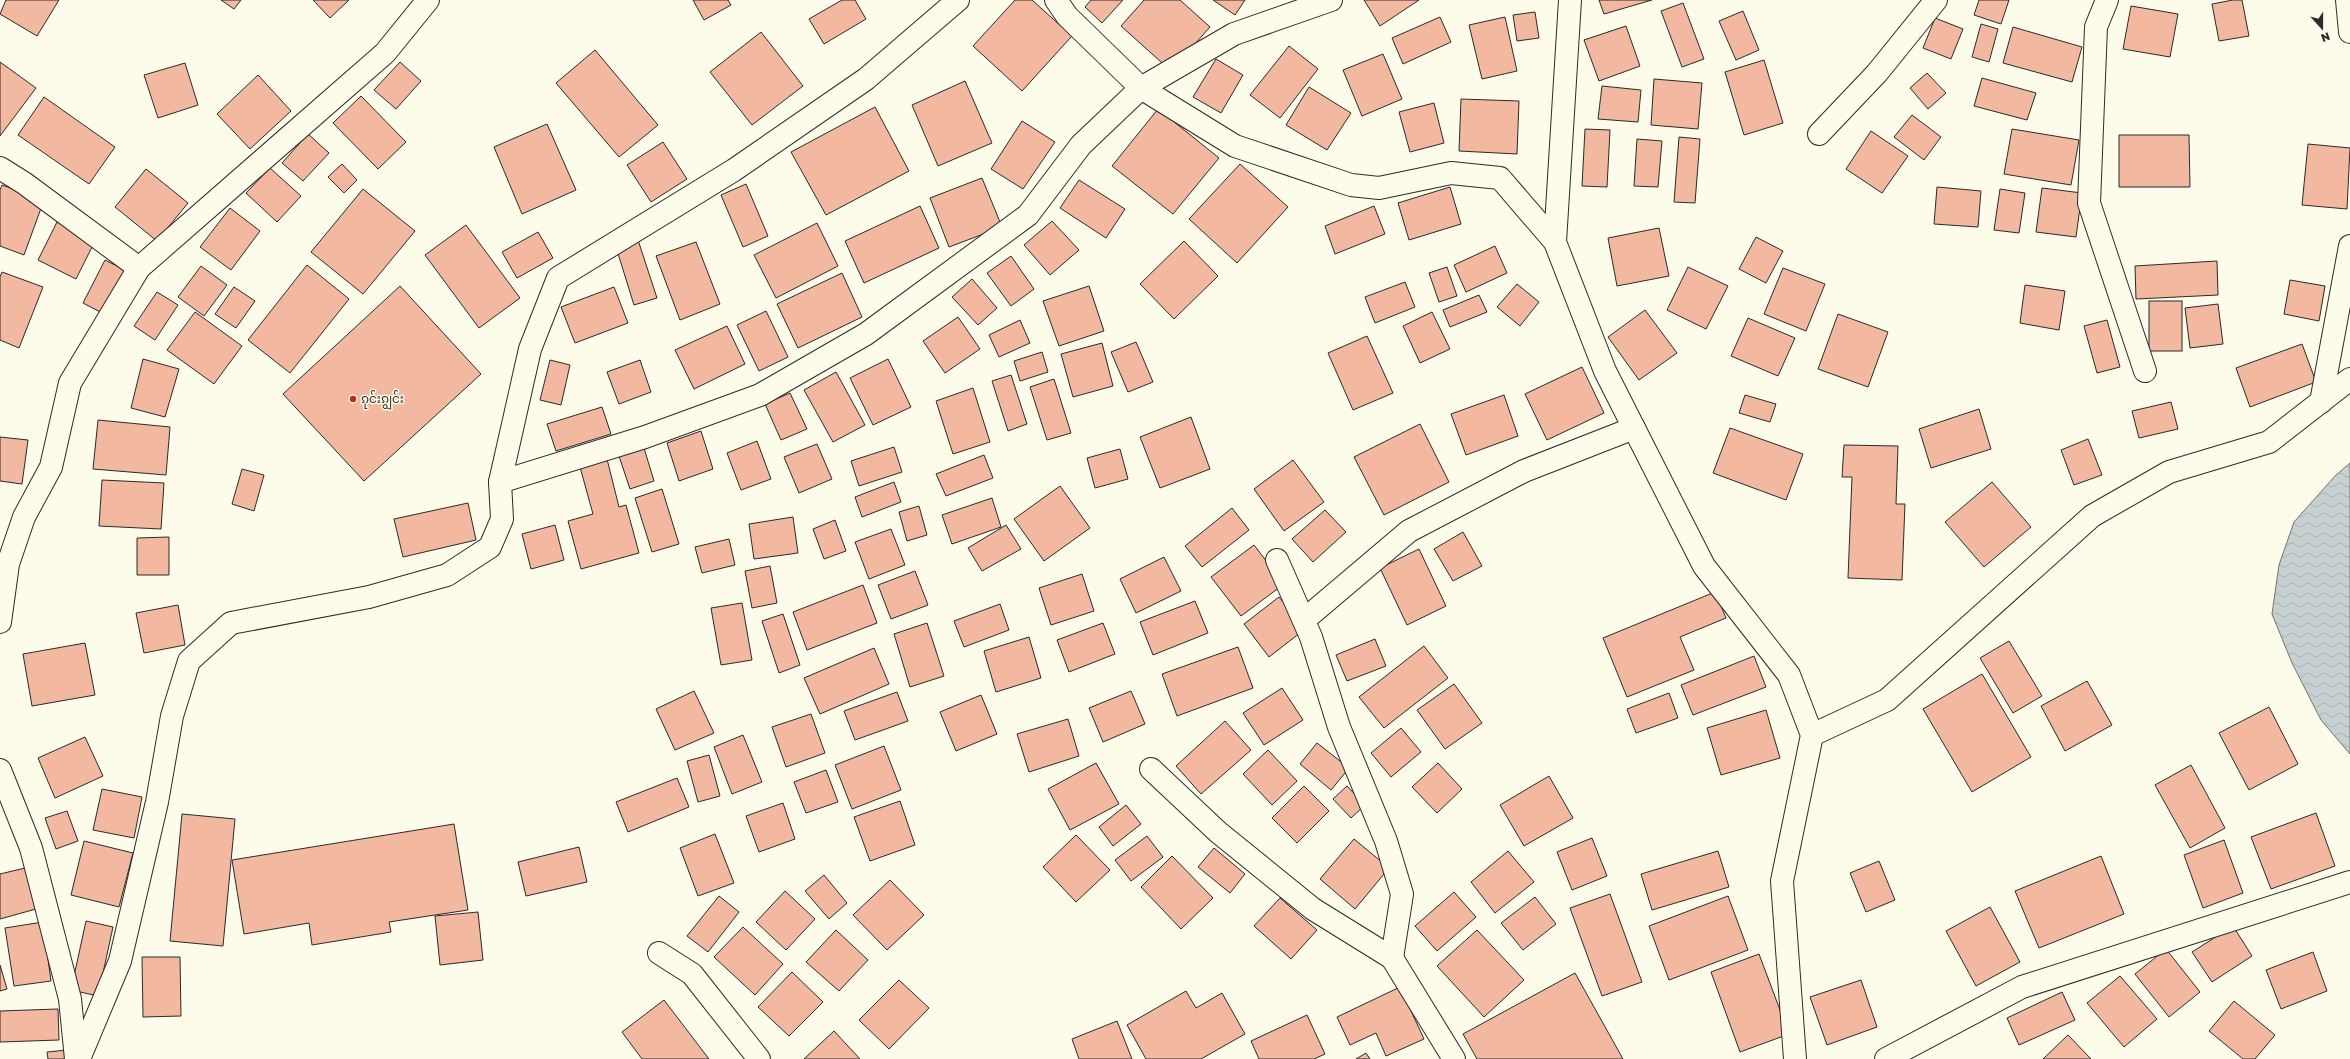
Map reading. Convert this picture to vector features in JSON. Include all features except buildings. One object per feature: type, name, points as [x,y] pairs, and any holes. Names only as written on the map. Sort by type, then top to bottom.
[{"type":"street","points":[[79,1059],[120,960],[156,802],[172,716],[189,661],[231,623],[369,597],[447,575],[490,546],[502,519],[500,482],[530,349],[558,278],[734,170],[866,79],[958,0]]},
{"type":"street","points":[[1056,0],[1066,16],[1141,88],[1235,146],[1351,185],[1379,188],[1451,172],[1500,178],[1555,242],[1605,371],[1704,566],[1789,675],[1812,735],[1782,881],[1795,1059]]},
{"type":"street","points":[[500,482],[645,437],[760,395],[866,334],[1028,215],[1081,145],[1141,88],[1234,34],[1331,0]]},
{"type":"street","points":[[1555,242],[1570,0]]},
{"type":"street","points":[[1819,134],[1877,73],[1936,0]]},
{"type":"street","points":[[2107,0],[2096,28],[2089,203],[2145,371]]},
{"type":"street","points":[[2347,0],[2350,32]]},
{"type":"street","points":[[0,622],[8,564],[24,517],[51,467],[70,383],[139,268],[385,53],[425,1]]},
{"type":"street","points":[[0,168],[24,183],[139,268]]},
{"type":"street","points":[[2321,402],[2350,246]]},
{"type":"street","points":[[1812,735],[1887,700],[2092,516],[2169,472],[2270,442],[2350,379]]},
{"type":"street","points":[[1304,620],[1409,531],[1524,471],[1634,428]]},
{"type":"street","points":[[1277,560],[1311,637],[1339,727],[1386,841],[1402,894],[1392,958]]},
{"type":"street","points":[[1151,769],[1218,832],[1313,909],[1392,958],[1454,1059]]},
{"type":"street","points":[[0,770],[7,810],[31,848],[70,999],[76,1059]]},
{"type":"street","points":[[1886,1059],[2022,987],[2350,882]]},
{"type":"street","points":[[659,953],[692,974],[759,1059]]},
{"type":"water","points":[[2350,463],[2350,754],[2321,720],[2292,663],[2272,614],[2279,565],[2294,522],[2335,476]]},
{"type":"place","name":"ၵုင်းၵျွင်း","points":[[353,399]]}]
